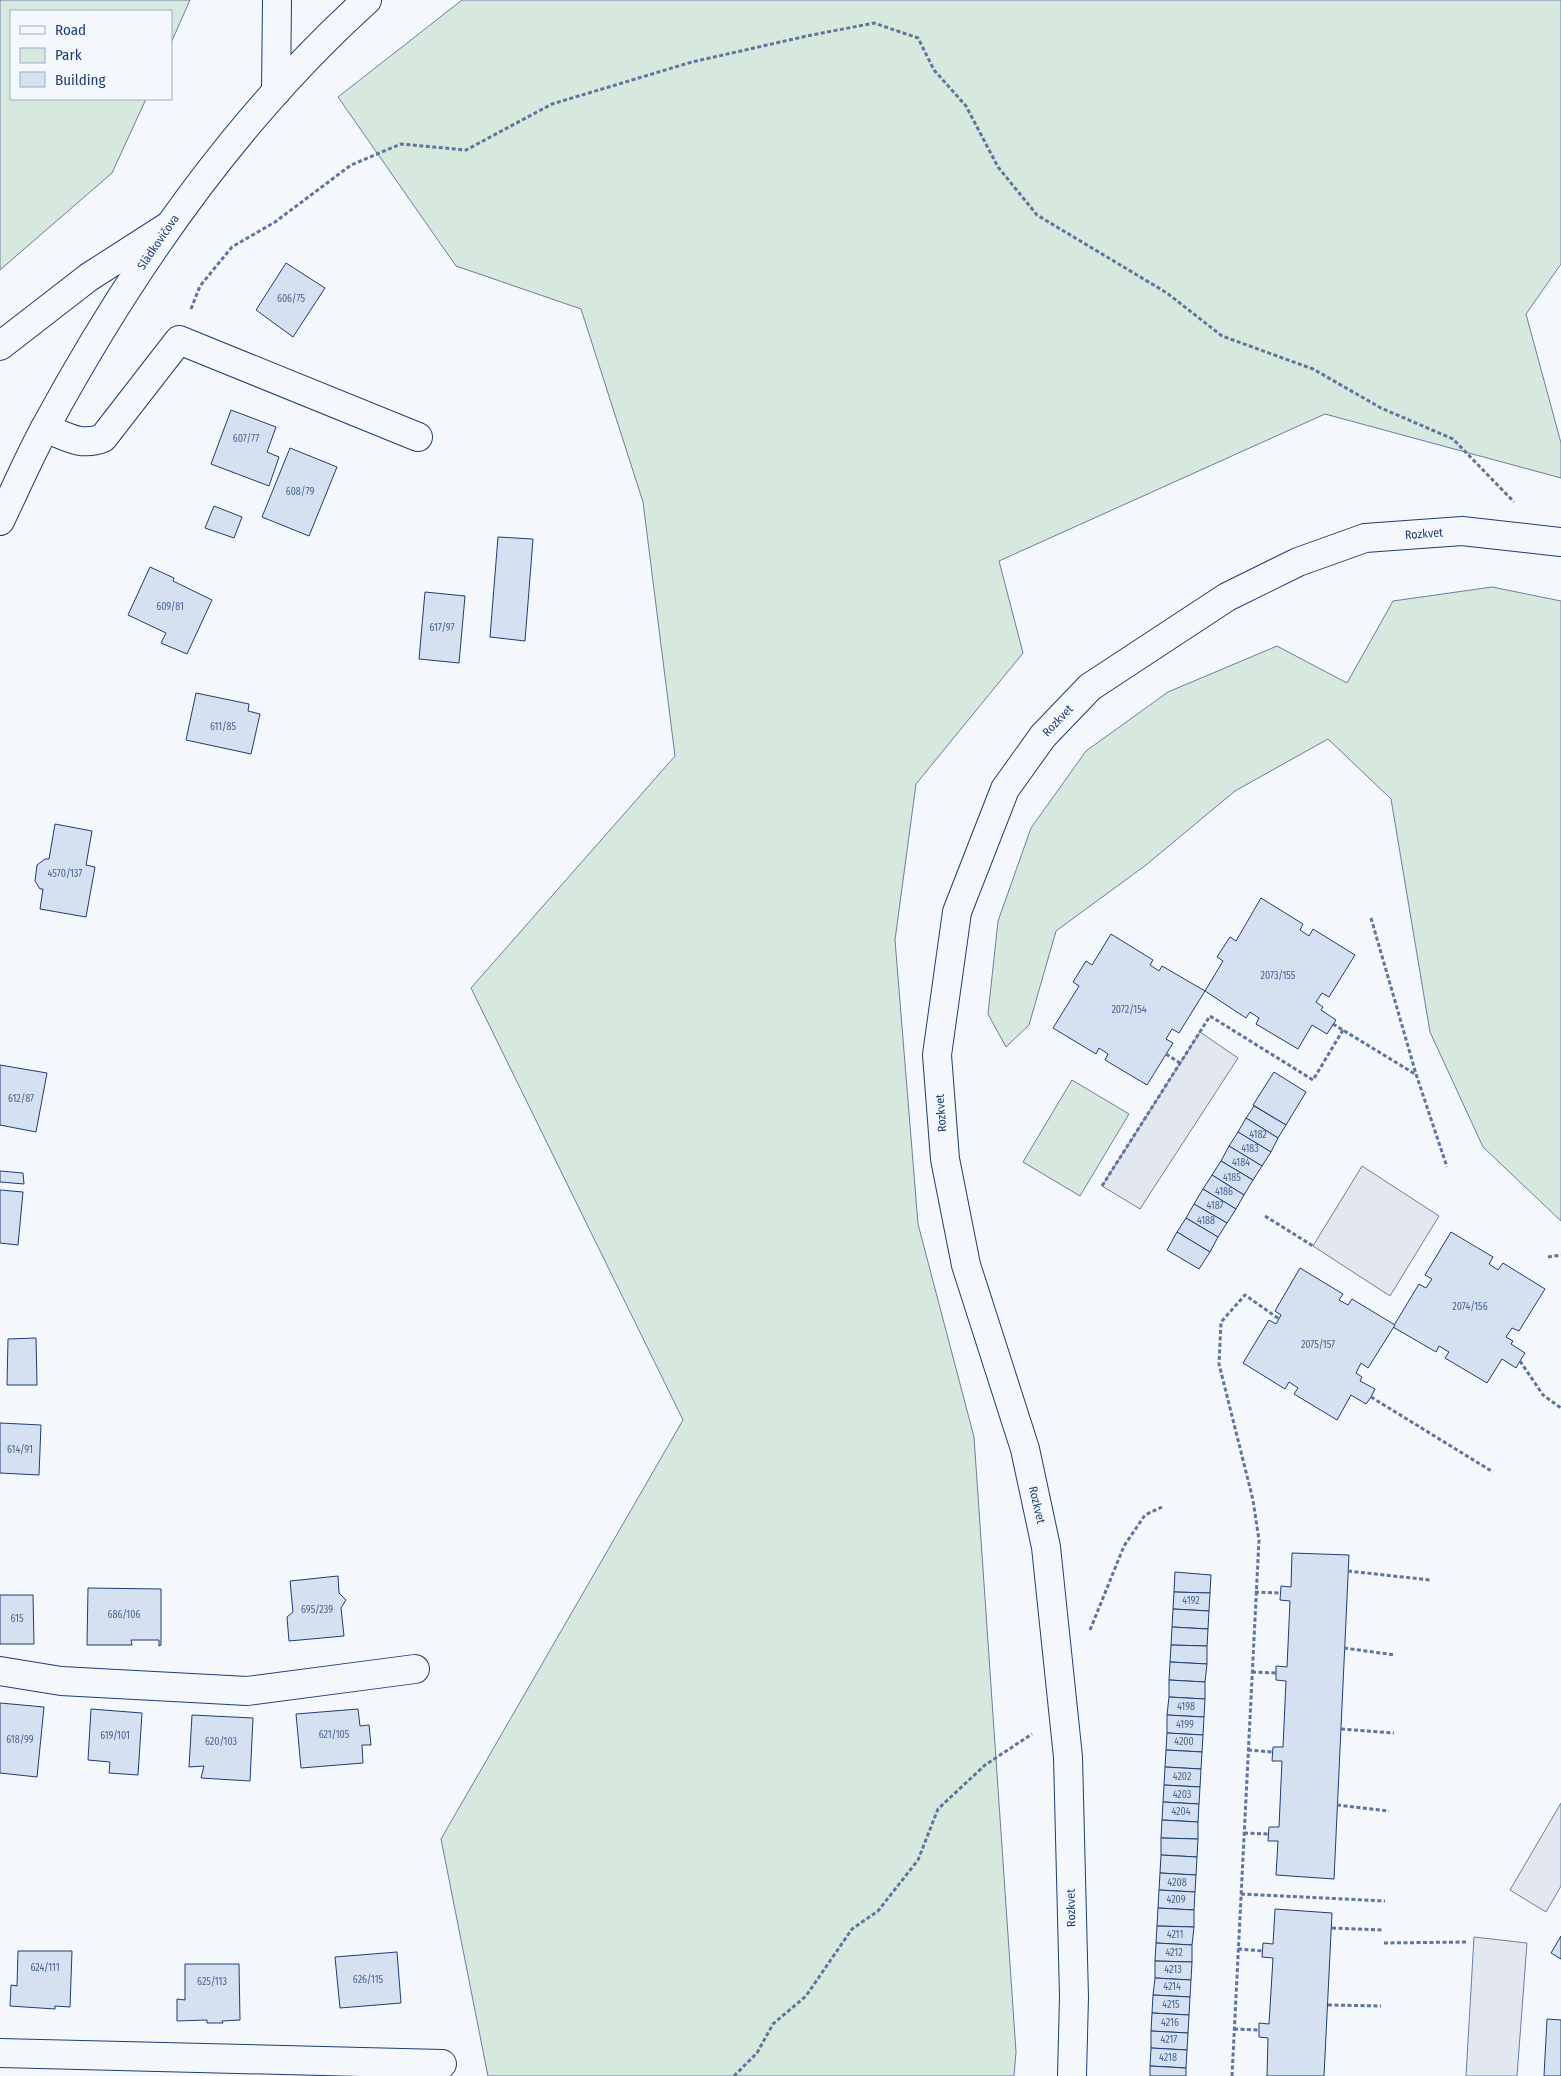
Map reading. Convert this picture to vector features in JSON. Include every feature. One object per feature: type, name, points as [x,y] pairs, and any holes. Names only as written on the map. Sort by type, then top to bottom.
[{"type":"street","points":[[276,92],[277,0]]},
{"type":"street","name":"Sládkovičova","points":[[0,521],[45,428],[109,318],[167,227],[192,192],[276,92],[321,43],[367,0]]},
{"type":"street","points":[[0,346],[89,277],[167,227]]},
{"type":"street","points":[[45,428],[78,441],[91,442],[102,438],[179,340],[418,436]]},
{"type":"street","name":"Rozkvet","points":[[1072,2076],[1074,1997],[1068,1757],[1046,1547],[1024,1449],[966,1265],[945,1159],[936,1056],[957,912],[1005,789],[1043,736],[1090,687],[1227,597],[1298,562],[1365,538],[1462,531],[1561,542]]},
{"type":"street","points":[[0,1670],[61,1681],[247,1691],[415,1669]]},
{"type":"street","points":[[0,2054],[442,2064]]},
{"type":"path","points":[[179,340],[200,286],[232,248],[275,222],[351,164],[401,144],[466,150],[552,104],[692,62],[874,23],[918,38],[934,70],[966,106],[998,167],[1037,215],[1167,294],[1222,336],[1313,370],[1381,408],[1453,439],[1515,503]]},
{"type":"path","points":[[1371,918],[1416,1074],[1447,1167]]},
{"type":"path","points":[[1102,1186],[1210,1016],[1313,1080],[1343,1030]]},
{"type":"path","points":[[1333,1024],[1416,1074]]},
{"type":"path","points":[[1166,1054],[1180,1063]]},
{"type":"path","points":[[1265,1216],[1313,1246]]},
{"type":"path","points":[[1548,1257],[1561,1255]]},
{"type":"path","points":[[1232,2076],[1259,1540],[1253,1500],[1219,1364],[1221,1322],[1245,1295],[1279,1319]]},
{"type":"path","points":[[1520,1361],[1543,1395],[1561,1408]]},
{"type":"path","points":[[1371,1397],[1493,1472]]},
{"type":"path","points":[[1089,1638],[1090,1630],[1124,1546],[1144,1515],[1162,1507]]},
{"type":"path","points":[[1348,1571],[1430,1580]]},
{"type":"path","points":[[1255,1592],[1280,1593]]},
{"type":"path","points":[[1344,1648],[1395,1655]]},
{"type":"path","points":[[1252,1672],[1276,1673]]},
{"type":"path","points":[[734,2076],[757,2053],[773,2024],[806,1996],[852,1929],[878,1911],[918,1860],[938,1809],[985,1765],[1040,1729],[1063,1707]]},
{"type":"path","points":[[1341,1729],[1394,1733]]},
{"type":"path","points":[[1248,1750],[1272,1752]]},
{"type":"path","points":[[1337,1805],[1389,1811]]},
{"type":"path","points":[[1244,1833],[1268,1834]]},
{"type":"path","points":[[1241,1894],[1385,1901]]},
{"type":"path","points":[[1332,1928],[1384,1930]]},
{"type":"path","points":[[1384,1943],[1466,1942]]},
{"type":"path","points":[[1238,1949],[1263,1951]]},
{"type":"path","points":[[1328,2005],[1381,2006]]},
{"type":"path","points":[[1234,2029],[1259,2030]]},
{"type":"green space","points":[[0,0],[190,0],[172,41],[172,10],[10,10],[10,100],[146,100],[112,173],[0,270]]},
{"type":"green space","points":[[462,0],[1561,0],[1561,264],[1526,314],[1561,443],[1561,478],[1325,414],[999,561],[1023,653],[916,784],[895,940],[918,1224],[974,1437],[1016,2052],[1014,2076],[488,2076],[441,1839],[683,1420],[471,988],[675,756],[643,502],[581,309],[456,266],[338,97]]},
{"type":"green space","points":[[1492,587],[1561,601],[1561,1221],[1483,1147],[1430,1032],[1391,799],[1328,739],[1235,791],[1146,865],[1056,931],[1029,1025],[1006,1047],[988,1014],[998,921],[1031,828],[1086,751],[1168,692],[1277,646],[1347,683],[1393,601]]},
{"type":"green space","points":[[1072,1080],[1129,1114],[1080,1196],[1023,1162]]},
{"type":"shaded area","points":[[1200,1032],[1238,1058],[1140,1209],[1102,1186]]},
{"type":"shaded area","points":[[1362,1166],[1439,1216],[1390,1296],[1313,1246]]},
{"type":"shaded area","points":[[1561,1803],[1561,1886],[1546,1912],[1510,1890]]},
{"type":"shaded area","points":[[1474,1937],[1527,1943],[1517,2076],[1466,2076]]},
{"type":"building","points":[[286,263],[325,288],[293,337],[256,310]]},
{"type":"building","points":[[231,410],[276,427],[267,452],[279,457],[269,486],[211,464]]},
{"type":"building","points":[[290,448],[337,467],[309,536],[262,517]]},
{"type":"building","points":[[214,506],[242,517],[234,538],[205,528]]},
{"type":"building","points":[[498,537],[533,539],[525,641],[490,637]]},
{"type":"building","points":[[150,567],[174,578],[173,581],[212,600],[187,654],[161,643],[166,633],[128,615]]},
{"type":"building","points":[[425,592],[465,596],[459,663],[419,659]]},
{"type":"building","points":[[196,693],[249,704],[248,711],[260,714],[251,754],[186,740]]},
{"type":"building","points":[[55,824],[92,831],[86,865],[95,867],[86,917],[40,909],[43,889],[40,889],[35,881],[37,865],[45,859],[49,859]]},
{"type":"building","points":[[1261,898],[1303,924],[1300,930],[1309,936],[1313,929],[1355,955],[1329,997],[1322,993],[1316,1002],[1323,1007],[1321,1010],[1336,1020],[1327,1034],[1312,1025],[1298,1049],[1256,1024],[1259,1018],[1250,1012],[1246,1018],[1205,991],[1223,961],[1217,957],[1230,937],[1236,941]]},
{"type":"building","points":[[1111,934],[1153,960],[1150,965],[1159,971],[1162,966],[1205,991],[1179,1033],[1172,1029],[1166,1039],[1173,1043],[1147,1085],[1105,1060],[1108,1054],[1099,1048],[1096,1054],[1053,1028],[1079,986],[1073,982],[1086,961],[1092,965]]},
{"type":"building","points":[[0,1065],[47,1073],[36,1132],[0,1125]]},
{"type":"building","points":[[1274,1072],[1306,1092],[1286,1125],[1253,1105]]},
{"type":"building","points":[[1254,1106],[1286,1125],[1278,1138],[1246,1118]]},
{"type":"building","points":[[1246,1118],[1278,1138],[1271,1152],[1238,1132]]},
{"type":"building","points":[[1238,1132],[1271,1152],[1262,1166],[1229,1146]]},
{"type":"building","points":[[1229,1146],[1262,1166],[1253,1180],[1221,1161]]},
{"type":"building","points":[[1221,1161],[1253,1180],[1244,1195],[1212,1175]]},
{"type":"building","points":[[0,1171],[23,1173],[24,1184],[0,1182]]},
{"type":"building","points":[[1212,1175],[1244,1195],[1236,1209],[1203,1189]]},
{"type":"building","points":[[1203,1189],[1236,1209],[1227,1223],[1194,1204]]},
{"type":"building","points":[[0,1190],[23,1192],[18,1245],[0,1243]]},
{"type":"building","points":[[1194,1204],[1227,1223],[1218,1237],[1186,1218]]},
{"type":"building","points":[[1186,1218],[1218,1237],[1210,1252],[1177,1232]]},
{"type":"building","points":[[1177,1232],[1210,1252],[1199,1269],[1167,1250]]},
{"type":"building","points":[[1451,1232],[1493,1257],[1489,1264],[1498,1270],[1503,1263],[1545,1289],[1519,1331],[1512,1328],[1506,1337],[1513,1341],[1511,1344],[1525,1353],[1516,1368],[1502,1359],[1487,1383],[1445,1358],[1449,1352],[1439,1346],[1436,1352],[1393,1327],[1419,1284],[1426,1288],[1432,1279],[1425,1275]]},
{"type":"building","points":[[1300,1268],[1343,1294],[1339,1300],[1348,1305],[1352,1299],[1395,1325],[1368,1368],[1361,1363],[1356,1373],[1362,1377],[1360,1381],[1375,1389],[1371,1397],[1366,1404],[1351,1395],[1337,1420],[1294,1394],[1298,1388],[1289,1382],[1285,1389],[1243,1363],[1269,1320],[1276,1324],[1281,1315],[1275,1311]]},
{"type":"building","points":[[36,1338],[37,1385],[7,1385],[8,1339]]},
{"type":"building","points":[[0,1423],[41,1425],[39,1475],[0,1473]]},
{"type":"building","points":[[1292,1553],[1349,1555],[1334,1879],[1276,1875],[1278,1841],[1268,1841],[1269,1827],[1279,1827],[1282,1761],[1272,1761],[1273,1747],[1283,1747],[1286,1681],[1276,1680],[1276,1666],[1287,1667],[1290,1601],[1280,1600],[1281,1586],[1291,1587]]},
{"type":"building","points":[[1175,1572],[1211,1575],[1210,1593],[1174,1592]]},
{"type":"building","points":[[338,1576],[339,1593],[346,1600],[341,1608],[344,1636],[289,1641],[287,1617],[293,1612],[290,1581]]},
{"type":"building","points":[[88,1588],[161,1589],[161,1645],[159,1646],[159,1640],[131,1640],[132,1645],[87,1645]]},
{"type":"building","points":[[1174,1592],[1210,1593],[1209,1611],[1173,1609]]},
{"type":"building","points":[[0,1595],[33,1595],[34,1644],[0,1644]]},
{"type":"building","points":[[1173,1609],[1209,1611],[1208,1629],[1172,1627]]},
{"type":"building","points":[[1172,1627],[1208,1629],[1207,1646],[1171,1645]]},
{"type":"building","points":[[1171,1645],[1207,1646],[1207,1664],[1170,1662]]},
{"type":"building","points":[[1170,1662],[1207,1664],[1205,1682],[1169,1680]]},
{"type":"building","points":[[1169,1680],[1205,1682],[1205,1699],[1169,1697]]},
{"type":"building","points":[[1169,1697],[1205,1699],[1204,1717],[1167,1715]]},
{"type":"building","points":[[0,1703],[44,1707],[37,1777],[0,1773]]},
{"type":"building","points":[[91,1709],[142,1713],[138,1775],[109,1773],[110,1762],[88,1760]]},
{"type":"building","points":[[358,1709],[360,1726],[369,1725],[371,1745],[362,1745],[363,1763],[301,1768],[296,1714]]},
{"type":"building","points":[[192,1715],[253,1718],[250,1781],[201,1778],[204,1766],[189,1767]]},
{"type":"building","points":[[1167,1715],[1204,1717],[1203,1735],[1167,1733]]},
{"type":"building","points":[[1167,1733],[1203,1735],[1202,1752],[1166,1750]]},
{"type":"building","points":[[1166,1750],[1202,1752],[1201,1769],[1165,1767]]},
{"type":"building","points":[[1165,1767],[1201,1769],[1200,1787],[1164,1785]]},
{"type":"building","points":[[1164,1785],[1200,1787],[1199,1804],[1163,1802]]},
{"type":"building","points":[[1163,1802],[1199,1804],[1198,1822],[1162,1820]]},
{"type":"building","points":[[1162,1820],[1198,1822],[1198,1839],[1161,1838]]},
{"type":"building","points":[[1161,1838],[1198,1839],[1197,1857],[1161,1855]]},
{"type":"building","points":[[1161,1855],[1197,1857],[1196,1875],[1160,1873]]},
{"type":"building","points":[[1160,1873],[1196,1875],[1195,1892],[1159,1890]]},
{"type":"building","points":[[1159,1890],[1195,1892],[1194,1910],[1158,1908]]},
{"type":"building","points":[[1158,1908],[1194,1910],[1194,1927],[1157,1926]]},
{"type":"building","points":[[1275,1909],[1332,1913],[1324,2076],[1267,2076],[1268,2038],[1259,2037],[1259,2023],[1269,2024],[1273,1958],[1262,1957],[1263,1943],[1273,1944]]},
{"type":"building","points":[[1157,1926],[1194,1927],[1192,1945],[1156,1943]]},
{"type":"building","points":[[1561,1936],[1561,1959],[1551,1953]]},
{"type":"building","points":[[1156,1943],[1192,1945],[1192,1962],[1155,1961]]},
{"type":"building","points":[[18,1951],[72,1951],[70,2007],[55,2006],[55,2009],[10,2006],[11,1985],[17,1986]]},
{"type":"building","points":[[397,1952],[401,2003],[340,2008],[335,1957]]},
{"type":"building","points":[[1155,1961],[1192,1962],[1191,1980],[1155,1978]]},
{"type":"building","points":[[185,1964],[239,1964],[240,2020],[222,2021],[223,2023],[207,2023],[207,2020],[177,2021],[177,1999],[185,2000]]},
{"type":"building","points":[[1155,1978],[1191,1980],[1190,1997],[1153,1995]]},
{"type":"building","points":[[1153,1995],[1190,1997],[1189,2015],[1152,2013]]},
{"type":"building","points":[[1152,2013],[1189,2015],[1188,2033],[1151,2031]]},
{"type":"building","points":[[1547,2019],[1561,2020],[1561,2076],[1544,2076]]},
{"type":"building","points":[[1151,2031],[1188,2033],[1187,2050],[1151,2048]]},
{"type":"building","points":[[1151,2048],[1187,2050],[1186,2068],[1150,2066]]},
{"type":"building","points":[[1150,2066],[1186,2068],[1186,2076],[1150,2076]]}]
